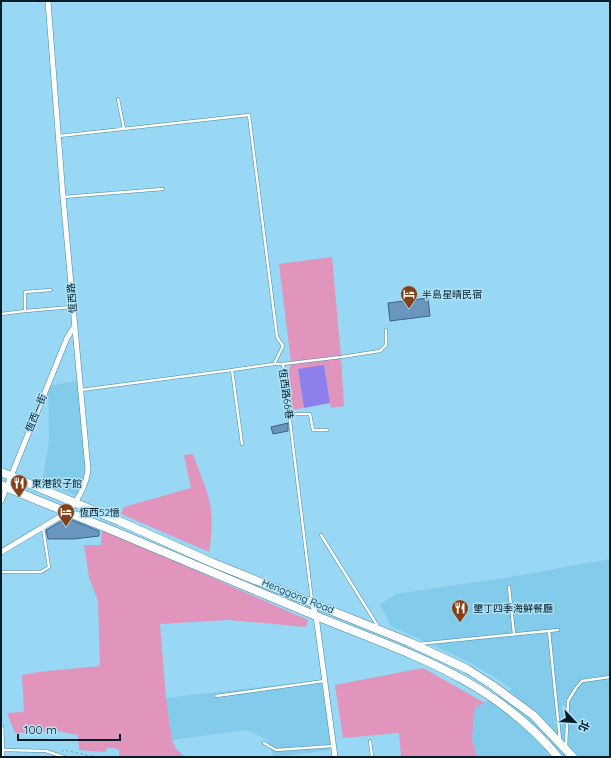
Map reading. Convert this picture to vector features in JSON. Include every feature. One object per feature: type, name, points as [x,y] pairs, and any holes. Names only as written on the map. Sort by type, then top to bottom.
[{"type":"main road","name":"Henggong Road","points":[[1,472],[214,563],[381,630],[467,669],[533,715],[573,757]]},
{"type":"main road","name":"Henggong Road","points":[[3,486],[316,616],[383,642],[462,678],[510,710],[558,757]]},
{"type":"street","name":"恆西路","points":[[1,552],[68,512],[76,503],[83,489],[88,470],[74,327],[48,1]]},
{"type":"street","name":"恆西一街","points":[[1,500],[3,486],[10,476],[67,338],[74,327]]},
{"type":"street","points":[[312,602],[316,616],[335,757]]},
{"type":"street","points":[[1,728],[3,750],[2,757]]},
{"type":"lane","points":[[118,100],[124,129]]},
{"type":"lane","points":[[58,136],[249,115],[277,337],[282,346],[274,364]]},
{"type":"lane","points":[[63,197],[163,189]]},
{"type":"lane","points":[[25,311],[25,292],[51,290]]},
{"type":"lane","points":[[1,314],[73,307]]},
{"type":"lane","points":[[282,364],[380,351],[386,345],[386,330]]},
{"type":"lane","name":"恆西路66巷","points":[[81,390],[282,364],[290,414],[312,602]]},
{"type":"lane","points":[[232,370],[242,444]]},
{"type":"lane","points":[[290,414],[310,414],[313,430],[327,430]]},
{"type":"lane","points":[[1,572],[41,572],[49,567],[43,528]]},
{"type":"lane","points":[[321,535],[381,630]]},
{"type":"lane","points":[[509,587],[514,634]]},
{"type":"lane","points":[[414,644],[558,630]]},
{"type":"lane","points":[[549,631],[560,743]]},
{"type":"lane","points":[[566,750],[568,701],[582,681],[610,678]]},
{"type":"lane","points":[[216,696],[324,681]]},
{"type":"lane","points":[[370,741],[372,757]]},
{"type":"lane","points":[[264,743],[276,750],[333,746]]},
{"type":"lane","points":[[3,750],[46,751],[64,757]]},
{"type":"path","points":[[58,755],[64,750],[96,757]]},
{"type":"shaded area","points":[[332,257],[344,406],[331,408],[324,365],[298,370],[304,408],[292,410],[289,372],[291,362],[279,264]]},
{"type":"shaded area","points":[[324,365],[330,403],[304,408],[298,369]]},
{"type":"shaded area","points":[[82,380],[90,470],[88,485],[81,497],[42,483],[49,441],[48,386]]},
{"type":"shaded area","points":[[193,454],[206,488],[210,505],[212,525],[209,552],[121,514],[124,507],[191,488],[184,455]]},
{"type":"shaded area","points":[[102,529],[308,620],[306,627],[228,620],[160,624],[166,698],[172,740],[176,749],[185,757],[119,757],[119,750],[113,748],[107,748],[105,752],[79,750],[78,735],[57,731],[15,733],[7,713],[24,712],[22,675],[100,666],[98,601],[89,577],[84,545],[101,545]]},
{"type":"shaded area","points":[[610,559],[610,757],[477,757],[472,738],[475,707],[512,689],[469,662],[391,626],[380,604],[396,594],[510,577]]},
{"type":"shaded area","points":[[423,668],[485,703],[475,707],[472,738],[477,757],[401,757],[399,733],[343,738],[335,685]]},
{"type":"shaded area","points":[[321,680],[332,750],[274,757],[267,740],[247,730],[172,740],[166,698]]},
{"type":"building","name":"半島星晴民宿","points":[[428,298],[430,316],[390,321],[388,303]]},
{"type":"building","points":[[288,423],[288,431],[273,434],[271,427]]},
{"type":"building","points":[[67,518],[99,531],[99,536],[74,539],[48,539],[46,530]]},
{"type":"place","name":"半島星晴民宿","points":[[409,309]]},
{"type":"place","name":"東港餃子館","points":[[19,498]]},
{"type":"place","name":"恆西52憶","points":[[66,527]]},
{"type":"place","name":"墾丁四季海鮮餐廳","points":[[460,623]]}]
